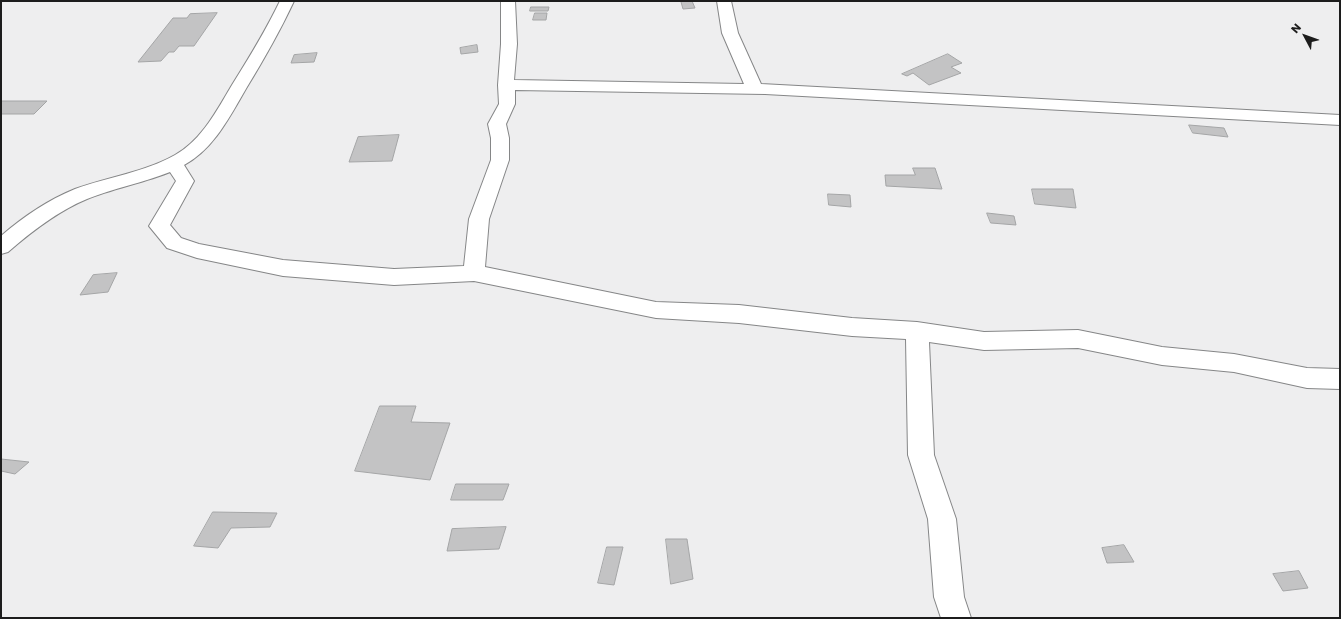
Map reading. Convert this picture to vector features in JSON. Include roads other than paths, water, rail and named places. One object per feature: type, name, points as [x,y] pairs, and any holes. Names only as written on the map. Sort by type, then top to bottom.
[{"type":"street","points":[[1,247],[21,230],[61,203],[81,194],[156,170],[193,151],[210,133],[264,49],[287,1]]},
{"type":"street","points":[[474,273],[480,213],[500,165],[501,139],[497,124],[507,104],[506,86],[509,44],[508,1]]},
{"type":"street","points":[[724,1],[730,33],[754,88]]},
{"type":"street","points":[[506,86],[754,88],[1340,120]]},
{"type":"street","points":[[173,162],[185,181],[160,226],[174,243],[197,251],[283,268],[394,278],[474,273],[656,310],[739,314],[852,327],[917,331],[984,341],[1078,339],[1162,356],[1234,363],[1307,378],[1340,379]]},
{"type":"street","points":[[917,331],[921,455],[942,519],[949,597],[956,618]]}]
